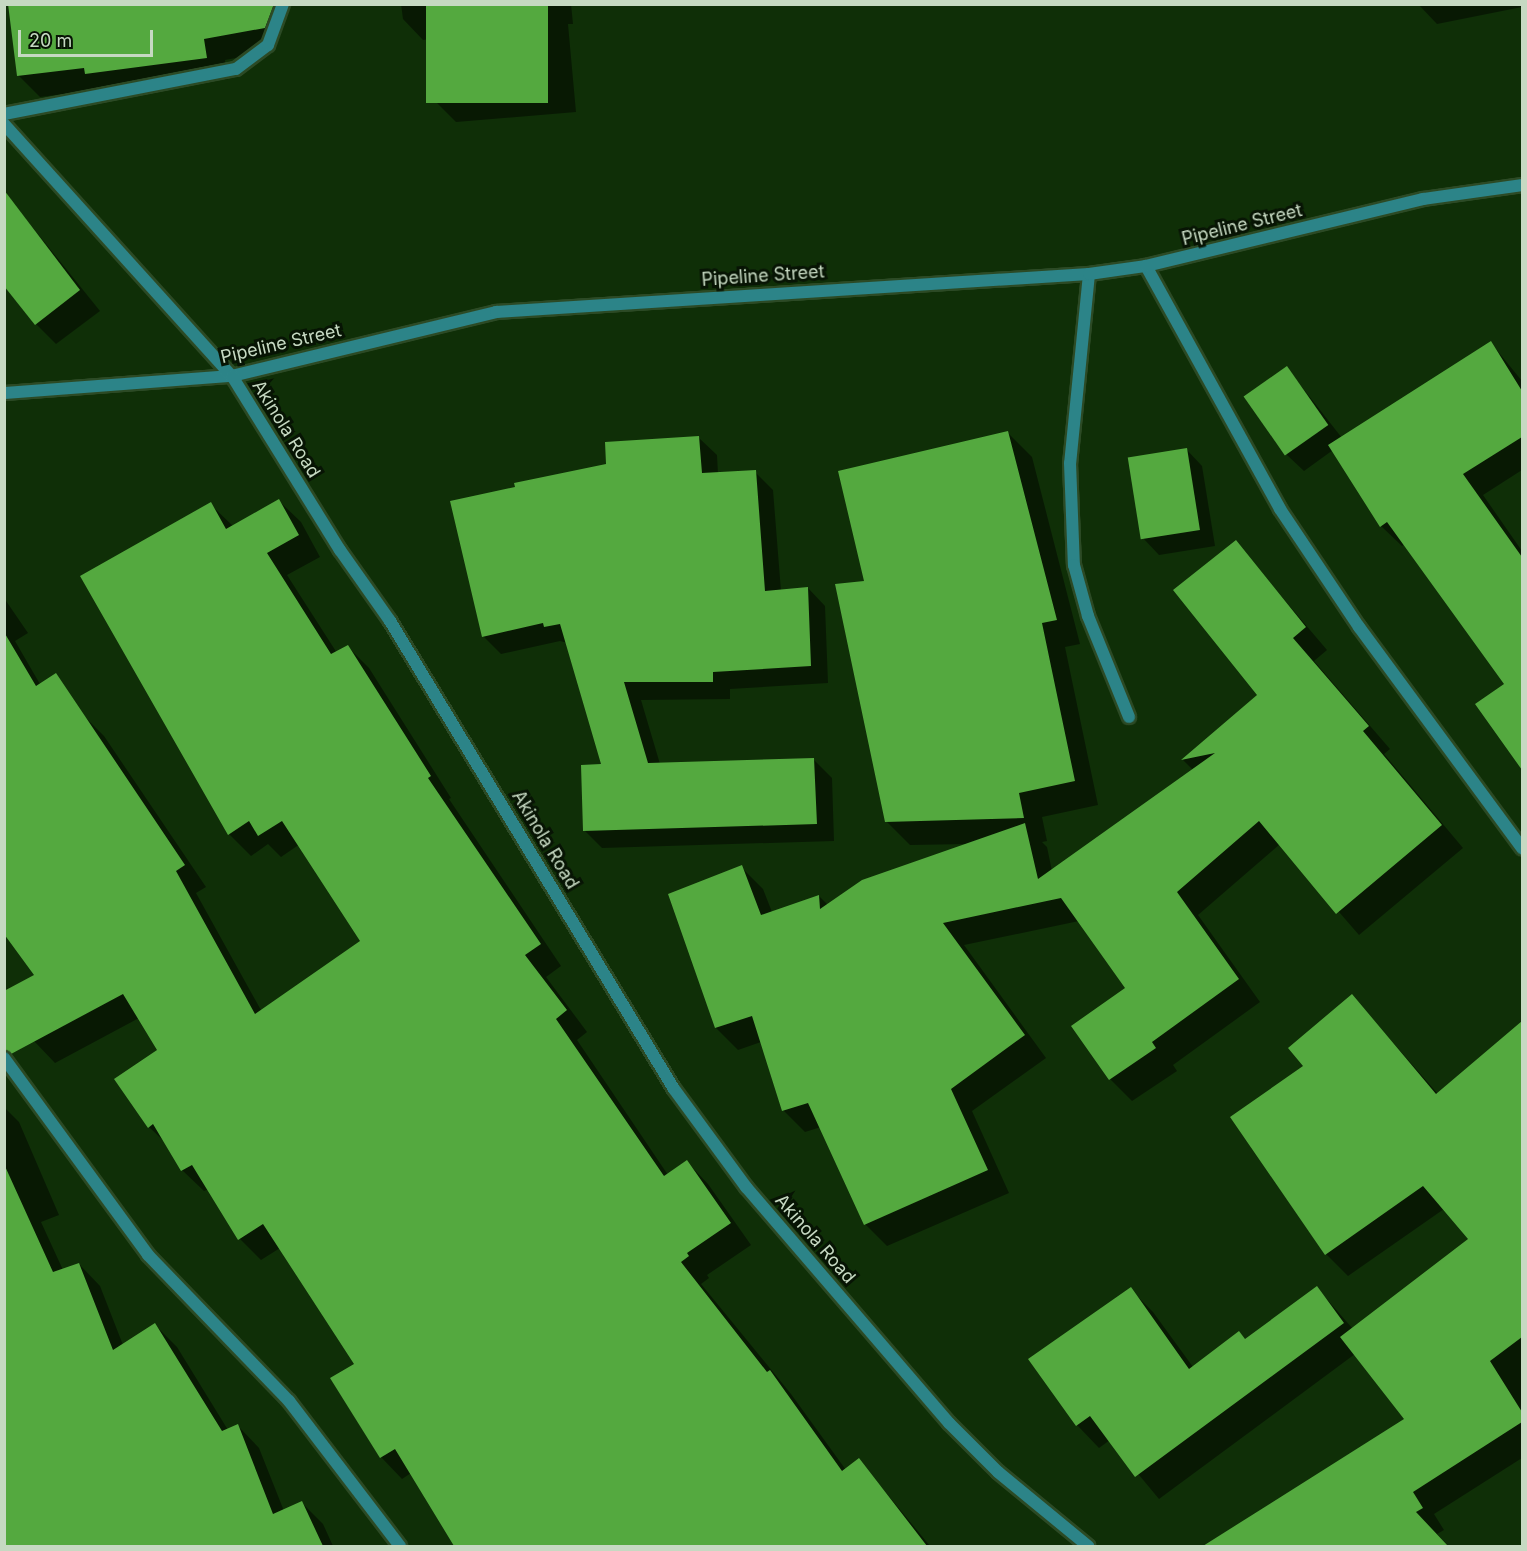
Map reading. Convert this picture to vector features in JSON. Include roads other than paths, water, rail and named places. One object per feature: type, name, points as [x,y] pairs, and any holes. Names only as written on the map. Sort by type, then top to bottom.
[{"type":"street","points":[[4,114],[236,69],[268,45],[283,4]]},
{"type":"street","name":"Akinola Road","points":[[4,124],[232,376],[340,550],[390,621],[674,1089],[746,1187],[949,1423],[998,1472],[1088,1546]]},
{"type":"street","name":"Pipeline Street","points":[[4,393],[232,376],[496,312],[1089,274],[1146,266],[1423,200],[1522,185]]},
{"type":"street","points":[[1146,266],[1280,509],[1359,627],[1522,848]]},
{"type":"street","points":[[1089,274],[1070,463],[1074,565],[1088,616],[1129,717]]},
{"type":"street","points":[[4,1058],[148,1255],[290,1401],[400,1546]]}]
